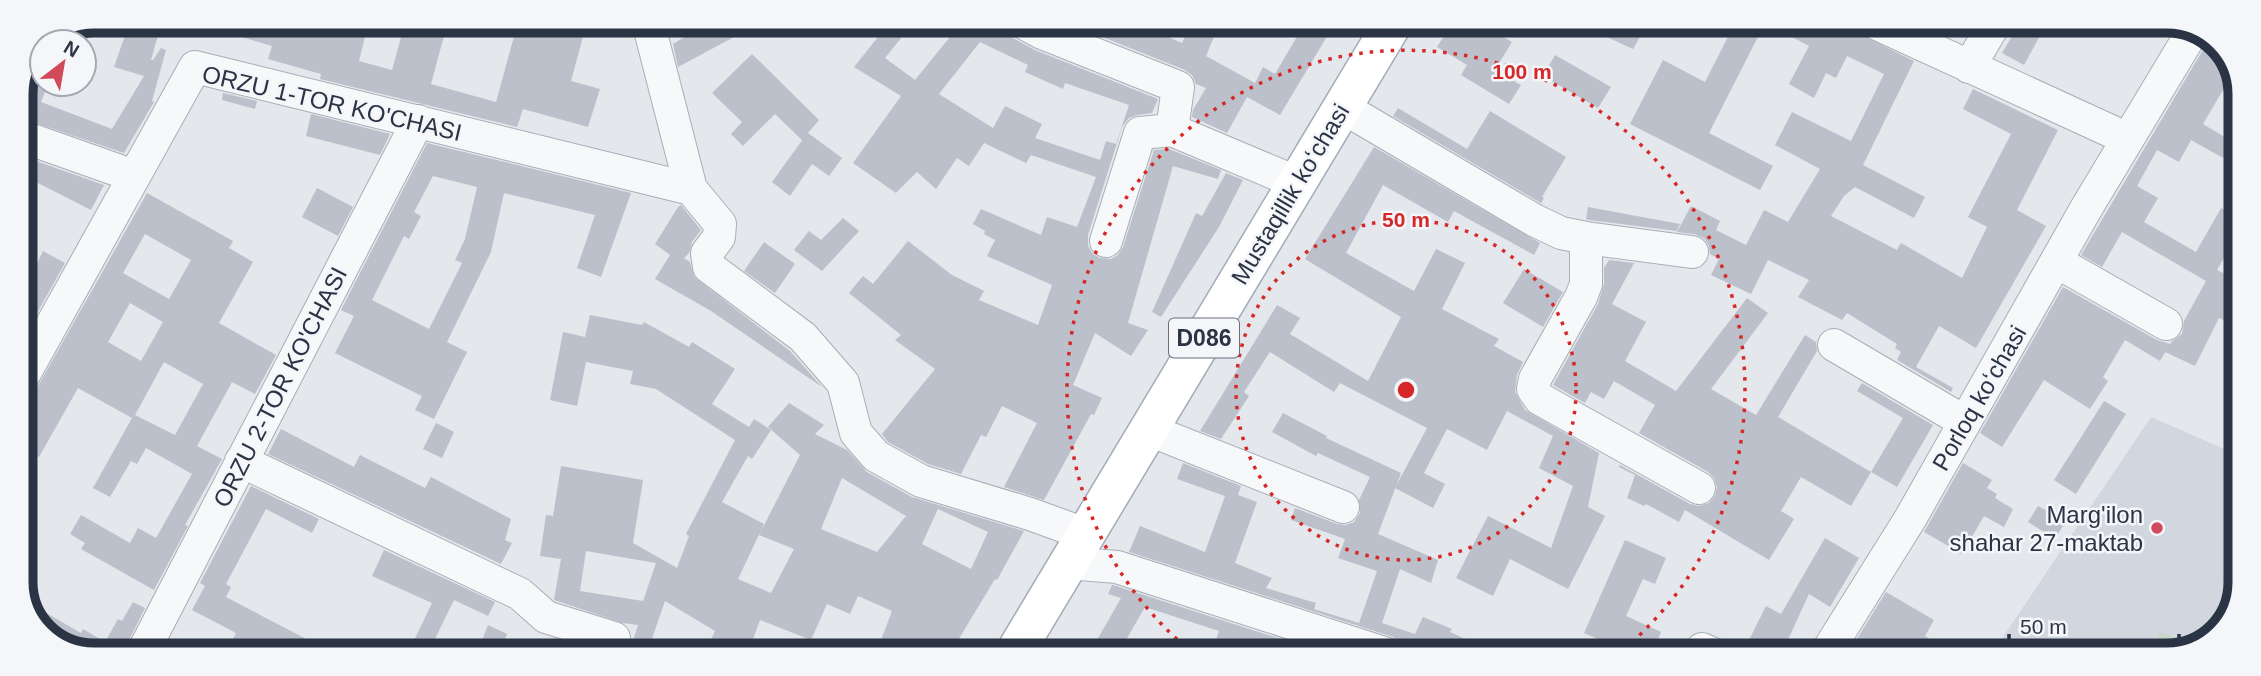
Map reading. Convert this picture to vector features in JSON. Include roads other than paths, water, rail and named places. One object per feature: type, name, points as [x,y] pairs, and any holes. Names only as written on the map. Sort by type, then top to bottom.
[{"type":"main road","name":"Mustaqillik koʻchasi","points":[[1020,643],[1388,33]]},
{"type":"street","points":[[654,33],[654,50],[691,189],[720,224],[719,237],[707,253],[709,267],[803,337],[843,383],[856,433],[876,456],[921,481],[1030,514],[1076,549],[1117,567],[1353,643]]},
{"type":"street","points":[[1042,33],[1178,87],[1172,130]]},
{"type":"street","points":[[1896,33],[2128,139]]},
{"type":"street","points":[[1969,67],[1989,33]]},
{"type":"street","name":"Porloq koʻchasi","points":[[1832,643],[1910,519],[2189,38]]},
{"type":"street","name":"ORZU 1-TOR KO'CHASI","points":[[33,358],[195,67],[691,189]]},
{"type":"street","points":[[1342,107],[1561,233],[1692,252]]},
{"type":"street","name":"ORZU 2-TOR KO'CHASI","points":[[148,643],[418,121]]},
{"type":"street","points":[[1106,241],[1140,134],[1172,130],[1298,183]]},
{"type":"street","points":[[33,140],[134,176]]},
{"type":"street","points":[[1586,237],[1586,284],[1535,379],[1533,389],[1540,399],[1699,488]]},
{"type":"street","points":[[2057,262],[2166,324]]},
{"type":"street","points":[[1834,345],[1965,422]]},
{"type":"street","points":[[1149,429],[1343,507]]},
{"type":"street","points":[[242,461],[520,594],[546,617],[614,638]]},
{"type":"place","name":"Marg'ilon shahar 27-maktab","points":[[2157,528]]}]
